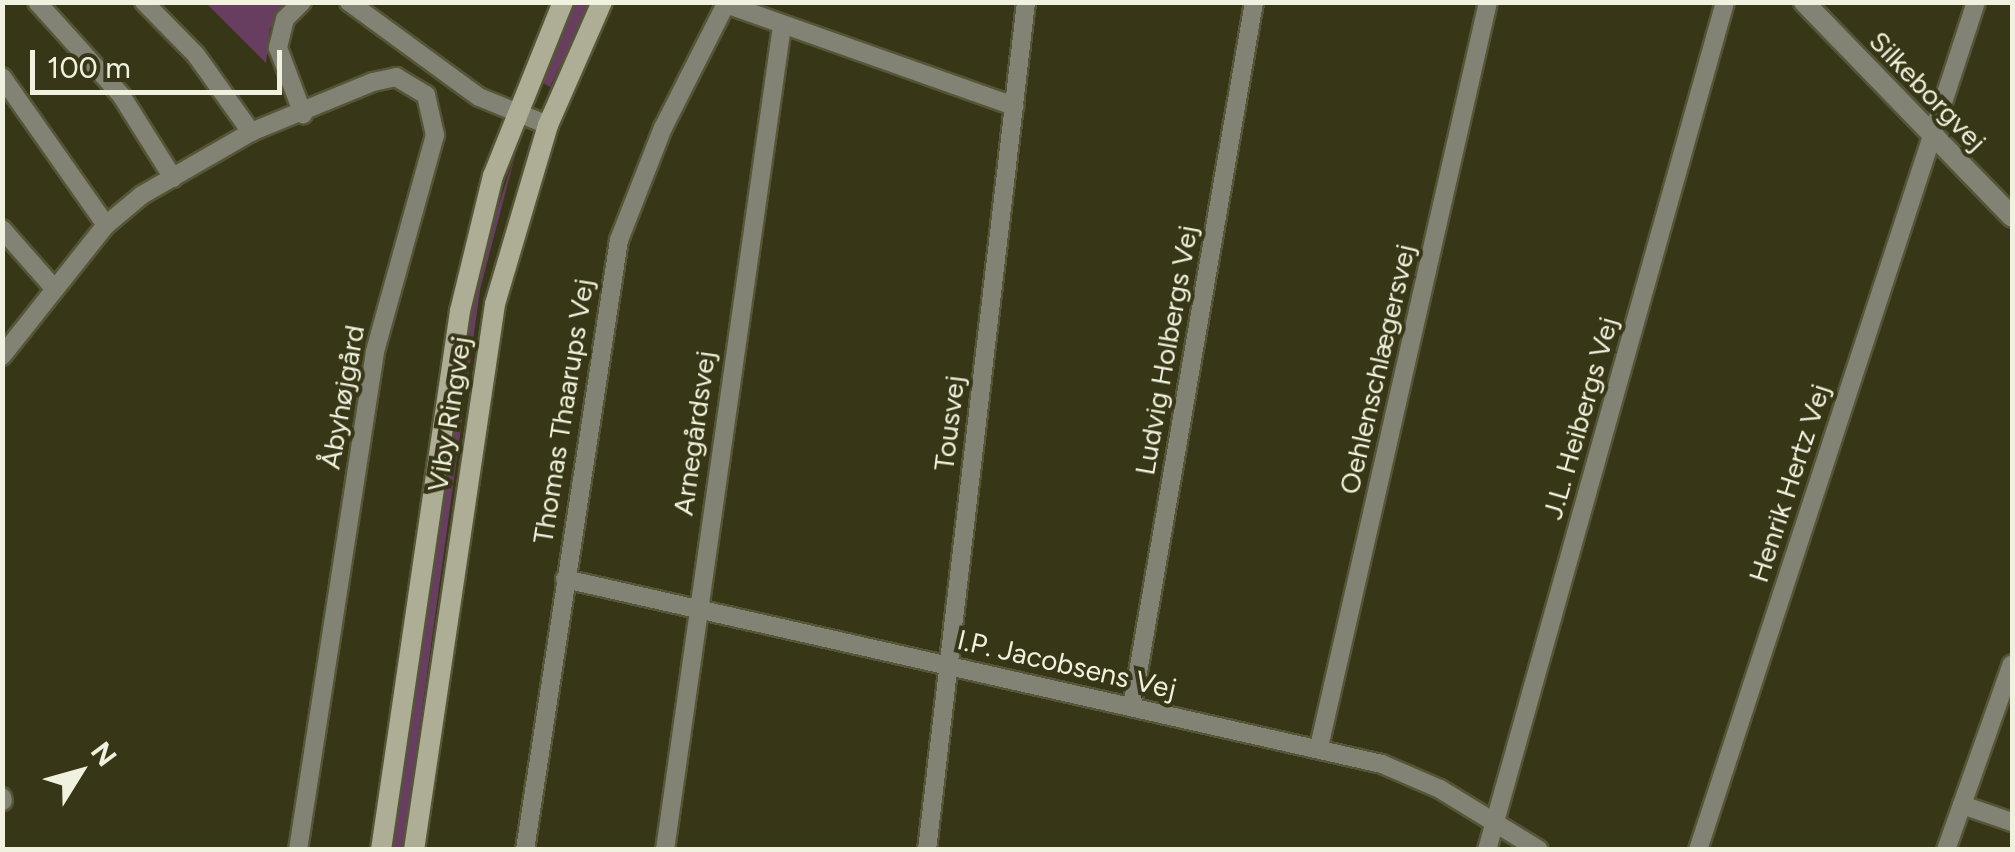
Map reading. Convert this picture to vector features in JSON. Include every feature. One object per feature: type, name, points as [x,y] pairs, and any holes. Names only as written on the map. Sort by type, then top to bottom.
[{"type":"main road","name":"Viby Ringvej","points":[[381,850],[451,360],[478,228],[516,114],[563,2]]},
{"type":"main road","name":"Viby Ringvej","points":[[414,850],[486,350],[512,238],[548,125],[602,2]]},
{"type":"street","points":[[37,2],[121,95],[172,178]]},
{"type":"street","points":[[144,2],[196,56],[251,132]]},
{"type":"street","points":[[302,2],[285,19],[278,48],[303,114]]},
{"type":"street","points":[[349,2],[479,96],[548,125]]},
{"type":"street","name":"Tousvej","points":[[926,850],[1026,2]]},
{"type":"street","name":"Ludvig Holbergs Vej","points":[[1132,707],[1254,2]]},
{"type":"street","name":"Oehlenschlægersvej","points":[[1319,747],[1488,2]]},
{"type":"street","name":"J.L. Heibergs Vej","points":[[1488,850],[1725,2]]},
{"type":"street","name":"Silkeborgvej","points":[[1804,2],[2012,217]]},
{"type":"street","name":"Henrik Hertz Vej","points":[[1698,850],[1976,2]]},
{"type":"street","points":[[727,4],[1014,106]]},
{"type":"street","name":"Thomas Thaarups Vej","points":[[524,850],[619,240],[656,142],[727,4]]},
{"type":"street","name":"Arnegårdsvej","points":[[665,850],[782,26]]},
{"type":"street","points":[[2,77],[106,225]]},
{"type":"street","name":"Åbyhøjgård","points":[[4,350],[106,225],[172,178],[251,132],[396,77],[426,95],[435,135],[376,352],[298,850]]},
{"type":"street","points":[[2,229],[53,287]]},
{"type":"street","name":"I.P. Jacobsens Vej","points":[[565,578],[1382,764],[1495,821],[1539,850]]},
{"type":"street","points":[[1946,850],[2012,664]]},
{"type":"street","points":[[1962,804],[2012,822]]},
{"type":"shaded area","points":[[206,3],[287,3],[270,29],[266,63]]},
{"type":"shaded area","points":[[576,3],[591,3],[550,87],[540,81]]},
{"type":"shaded area","points":[[516,152],[480,290],[403,849],[392,850],[464,347],[483,253]]}]
